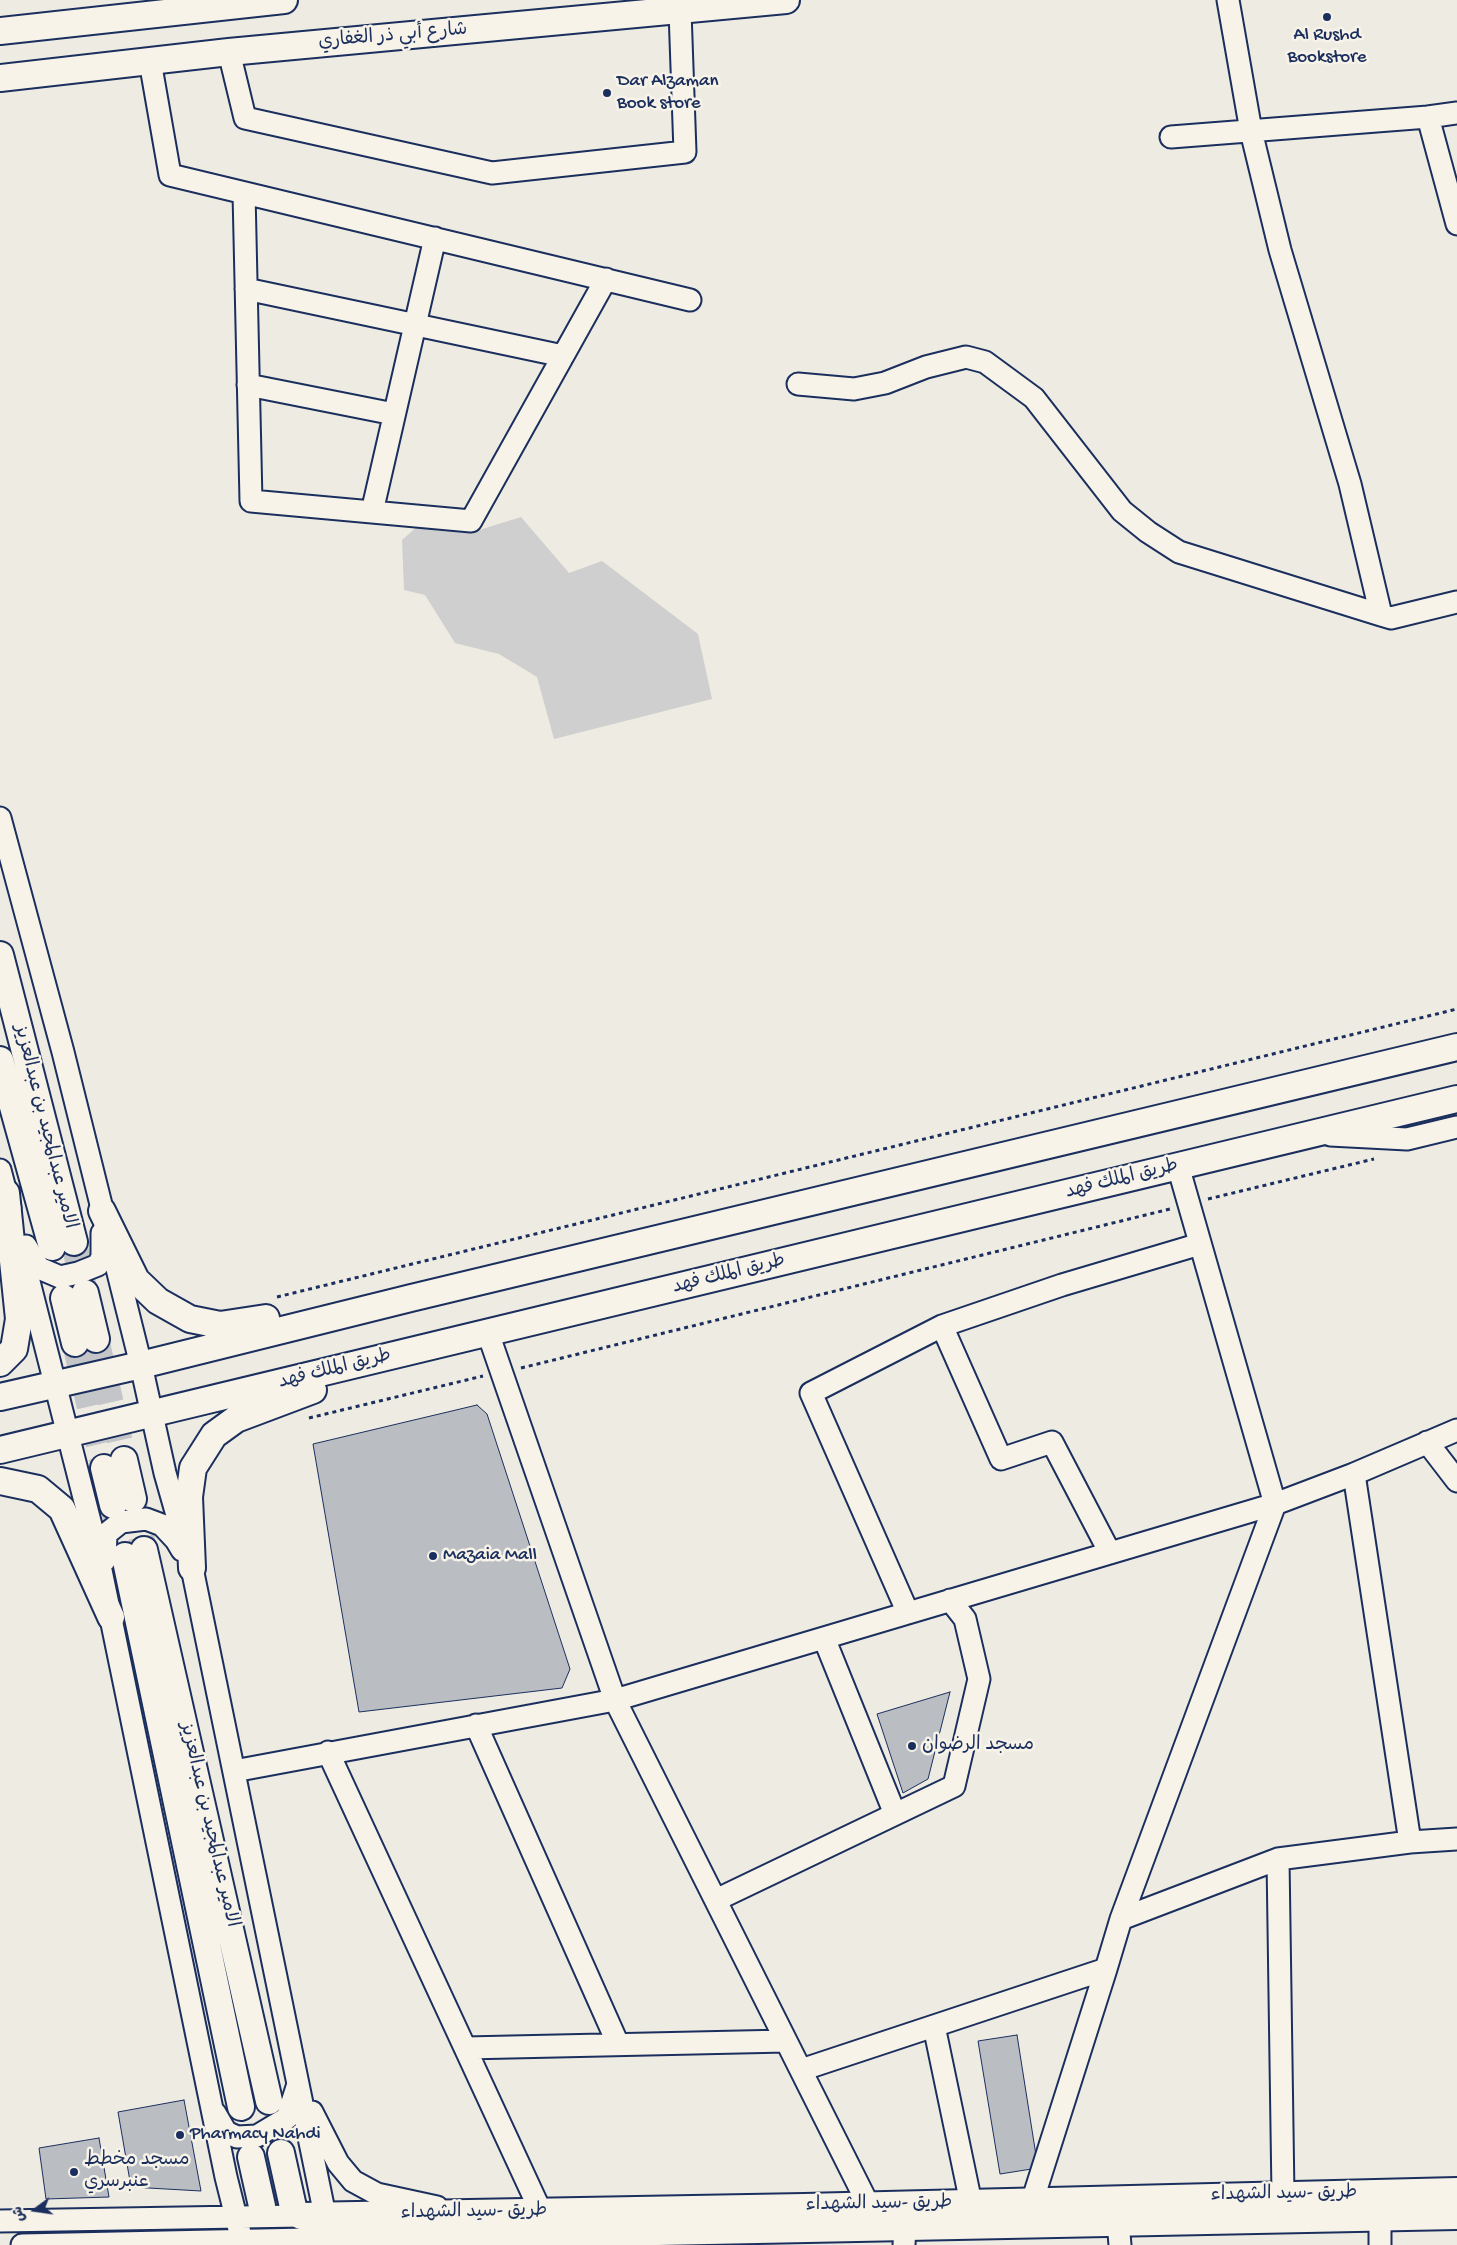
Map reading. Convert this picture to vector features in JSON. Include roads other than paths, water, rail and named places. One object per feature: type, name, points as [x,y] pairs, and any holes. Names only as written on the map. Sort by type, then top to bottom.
[{"type":"main road","points":[[0,31],[152,7],[284,0]]},
{"type":"main road","name":"شارع أبي ذر الغفاري","points":[[0,78],[229,52],[786,0]]},
{"type":"main road","name":"الامير عبدالمجيد بن عبدالعزيز","points":[[0,955],[63,1244],[0,1060]]},
{"type":"main road","points":[[0,1397],[141,1365],[411,1298],[1457,1047]]},
{"type":"main road","name":"طريق الملك فهد","points":[[0,1450],[1457,1099]]},
{"type":"main road","points":[[0,1363],[14,1349],[19,1319],[3,1182]]},
{"type":"main road","points":[[102,1210],[136,1280],[158,1301],[190,1319],[220,1325],[411,1298]]},
{"type":"main road","points":[[75,1295],[86,1340]]},
{"type":"main road","points":[[192,1568],[189,1497],[193,1468],[214,1435],[236,1419],[419,1349]]},
{"type":"main road","points":[[114,1464],[123,1502]]},
{"type":"main road","points":[[0,1481],[38,1489],[62,1509],[110,1611]]},
{"type":"main road","name":"الامير عبدالمجيد بن عبدالعزيز","points":[[241,2107],[134,1553],[269,2101]]},
{"type":"main road","points":[[281,2153],[315,2227]]},
{"type":"main road","points":[[251,2157],[262,2206]]},
{"type":"main road","name":"طريق -سيد الشهداء","points":[[464,2224],[541,2212],[869,2206],[1457,2191]]},
{"type":"main road","name":"طريق -سيد الشهداء","points":[[315,2227],[464,2224],[904,2236],[1119,2233],[1380,2218],[1457,2216]]},
{"type":"street","points":[[1228,0],[1252,131],[1280,250],[1350,484],[1382,615]]},
{"type":"street","points":[[229,52],[245,118],[492,173],[684,152],[680,11]]},
{"type":"street","points":[[150,61],[170,175],[690,300]]},
{"type":"street","points":[[1171,137],[1428,117],[1457,113]]},
{"type":"street","points":[[1428,117],[1457,224]]},
{"type":"street","points":[[244,193],[251,501],[471,521],[606,279]]},
{"type":"street","points":[[372,512],[435,238]]},
{"type":"street","points":[[246,288],[563,356]]},
{"type":"street","points":[[798,384],[854,389],[885,383],[926,367],[966,357],[985,362],[1034,398],[1122,510],[1148,532],[1179,552],[1392,618],[1457,602]]},
{"type":"street","points":[[248,385],[394,414]]},
{"type":"street","points":[[0,818],[63,1052],[141,1365],[165,1473],[192,1568],[298,2084],[315,2227]]},
{"type":"street","points":[[1310,1134],[1407,1138],[1457,1126]]},
{"type":"street","points":[[1032,2202],[1121,1919],[1275,1504],[1178,1166]]},
{"type":"street","points":[[3,1182],[95,1541],[239,2242]]},
{"type":"street","points":[[14,1225],[39,1268],[60,1277],[78,1273],[98,1264],[102,1257],[102,1210]]},
{"type":"street","points":[[908,1613],[811,1393],[942,1326],[1062,1285],[1200,1244]]},
{"type":"street","points":[[942,1326],[1000,1459],[1052,1442],[1110,1553]]},
{"type":"street","points":[[488,1333],[615,1700],[869,2206]]},
{"type":"street","points":[[234,1770],[615,1700],[1275,1504],[1354,1474],[1457,1430]]},
{"type":"street","points":[[1427,1442],[1457,1481]]},
{"type":"street","points":[[1354,1474],[1410,1842]]},
{"type":"street","points":[[110,1611],[105,1566],[106,1534],[121,1522],[146,1519],[162,1525],[176,1540],[192,1568]]},
{"type":"street","points":[[716,1900],[954,1786],[979,1679],[965,1619],[950,1600]]},
{"type":"street","points":[[824,1638],[895,1814]]},
{"type":"street","points":[[476,1725],[618,2044]]},
{"type":"street","points":[[328,1752],[541,2212]]},
{"type":"street","points":[[1121,1919],[1278,1858],[1410,1842],[1457,1839]]},
{"type":"street","points":[[1278,1858],[1283,2195]]},
{"type":"street","points":[[801,2070],[1106,1969]]},
{"type":"street","points":[[934,2026],[971,2203]]},
{"type":"street","points":[[465,2048],[786,2041]]},
{"type":"street","points":[[211,2106],[226,2132],[237,2137],[257,2136],[287,2118],[298,2084]]},
{"type":"street","points":[[298,2084],[338,2163],[353,2182],[377,2194],[464,2224]]},
{"type":"street","points":[[0,2221],[233,2217],[315,2227]]},
{"type":"street","points":[[1380,2218],[1380,2245]]},
{"type":"street","points":[[418,2245],[464,2224]]},
{"type":"street","points":[[22,2245],[239,2242],[315,2227]]},
{"type":"tunnel","points":[[74,1242],[85,1293]]},
{"type":"tunnel","points":[[96,1339],[124,1460]]},
{"type":"tunnel","points":[[75,1343],[104,1468]]},
{"type":"tunnel","points":[[133,1499],[144,1550]]},
{"type":"tunnel","points":[[113,1505],[125,1556]]},
{"type":"place","name":"Al Rushd Bookstore","points":[[1327,17]]},
{"type":"place","name":"Dar Alzaman Book store","points":[[607,93]]},
{"type":"place","name":"Mazaia Mall","points":[[433,1556]]},
{"type":"place","name":"مسجد الرضوان","points":[[912,1746]]},
{"type":"place","name":"Pharmacy Nahdi","points":[[180,2135]]},
{"type":"place","name":"مسجد مخطط عنبرسري","points":[[74,2172]]}]
